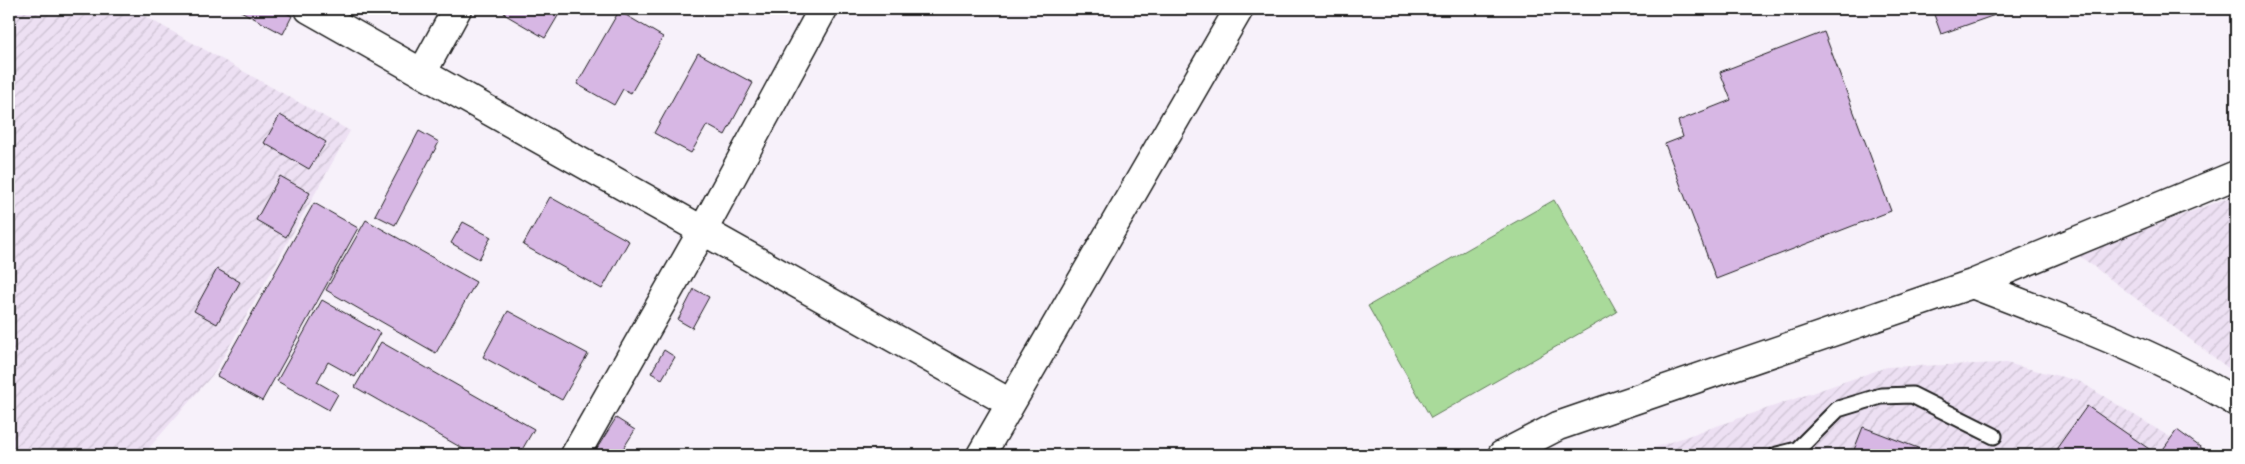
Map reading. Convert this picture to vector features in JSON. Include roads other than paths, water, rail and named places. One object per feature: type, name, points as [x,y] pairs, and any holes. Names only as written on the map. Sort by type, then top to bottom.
[{"type":"street","points":[[309,9],[1010,403]]},
{"type":"street","points":[[422,73],[457,9]]},
{"type":"street","points":[[575,455],[703,230],[823,9]]},
{"type":"street","points":[[981,455],[1239,9]]},
{"type":"street","points":[[1502,455],[1558,426],[1972,284],[2236,175]]},
{"type":"street","points":[[1972,284],[2078,325],[2192,375],[2236,402]]},
{"type":"lane","points":[[1777,455],[1797,450],[1838,409],[1881,396],[1912,395],[1994,436]]}]
